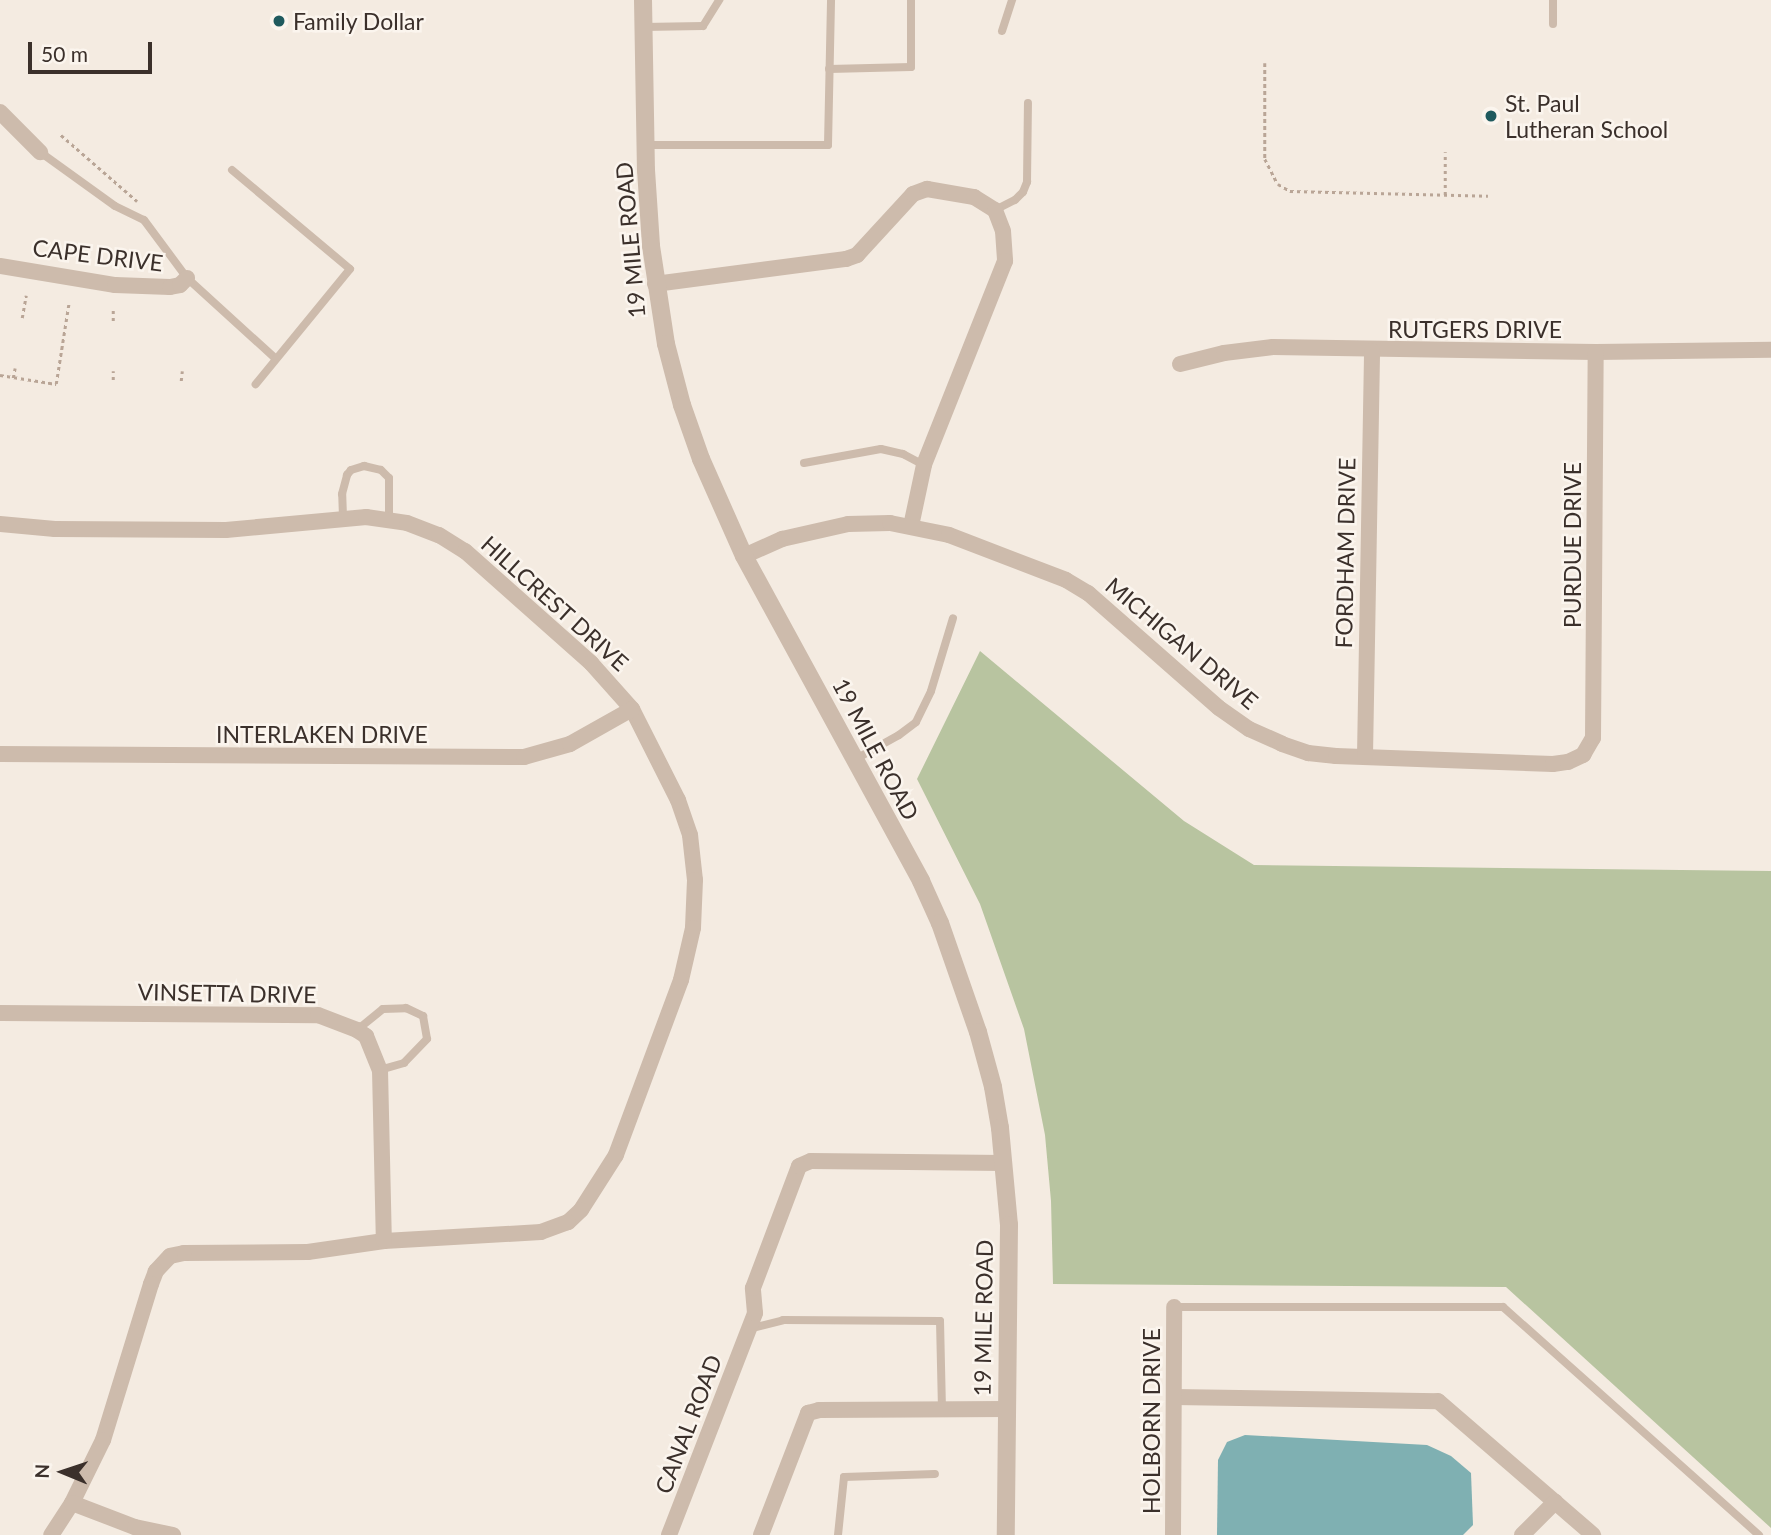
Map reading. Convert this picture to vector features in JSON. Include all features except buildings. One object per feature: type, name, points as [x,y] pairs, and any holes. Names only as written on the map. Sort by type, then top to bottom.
[{"type":"street","name":"19 MILE ROAD","points":[[643,0],[645,145],[655,284],[666,344],[682,405],[701,459],[744,556],[921,881],[961,977],[993,1087],[1004,1163],[1009,1225],[1006,1535]]},
{"type":"street","points":[[0,111],[40,152]]},
{"type":"street","points":[[655,284],[846,259],[857,255],[913,194],[927,189],[974,197],[995,210],[1003,231],[1005,261],[924,465],[911,526]]},
{"type":"street","name":"CAPE DRIVE","points":[[0,266],[115,285],[170,287],[180,285],[187,278]]},
{"type":"street","name":"RUTGERS DRIVE","points":[[1180,364],[1224,353],[1273,347],[1371,351],[1771,350]]},
{"type":"street","name":"FORDHAM DRIVE","points":[[1365,756],[1371,351]]},
{"type":"street","name":"PURDUE DRIVE","points":[[1593,738],[1596,352]]},
{"type":"street","name":"HILLCREST DRIVE","points":[[0,524],[55,529],[226,530],[267,528],[343,517],[389,519],[428,530],[464,551],[591,663],[632,709],[678,800],[694,855],[695,903],[681,980],[616,1155],[581,1210],[560,1225],[528,1233],[384,1241],[269,1254],[184,1253],[170,1256],[151,1284],[103,1440],[72,1503]]},
{"type":"street","name":"MICHIGAN DRIVE","points":[[744,556],[782,539],[832,526],[890,523],[949,535],[1066,580],[1088,593],[1219,708],[1249,729],[1308,752],[1553,764],[1583,755],[1593,738]]},
{"type":"street","name":"INTERLAKEN DRIVE","points":[[0,754],[524,757],[570,744],[632,709]]},
{"type":"street","name":"VINSETTA DRIVE","points":[[0,1013],[318,1015],[357,1030]]},
{"type":"street","points":[[357,1030],[366,1036],[380,1070],[384,1241]]},
{"type":"street","name":"CANAL ROAD","points":[[669,1535],[755,1313],[753,1288],[796,1171],[804,1162],[1004,1163]]},
{"type":"street","name":"HOLBORN DRIVE","points":[[1173,1535],[1174,1307]]},
{"type":"street","points":[[1174,1397],[1438,1401],[1593,1535]]},
{"type":"street","points":[[761,1535],[808,1413],[819,1410],[1006,1409]]},
{"type":"street","points":[[51,1535],[72,1503],[135,1527],[173,1535]]},
{"type":"street","points":[[1522,1535],[1555,1503]]},
{"type":"lane","points":[[643,27],[703,26],[719,0]]},
{"type":"lane","points":[[645,145],[828,145],[831,0]]},
{"type":"lane","points":[[829,69],[911,67],[911,0]]},
{"type":"lane","points":[[1002,31],[1012,0]]},
{"type":"lane","points":[[1553,0],[1553,24]]},
{"type":"lane","points":[[995,210],[1015,200],[1023,192],[1027,182],[1028,103]]},
{"type":"lane","points":[[40,152],[115,206],[144,220],[187,278],[276,359]]},
{"type":"lane","points":[[232,170],[350,269],[256,384]]},
{"type":"lane","points":[[804,463],[881,449],[924,465]]},
{"type":"lane","points":[[343,517],[342,494],[346,475],[357,467],[370,466],[381,470],[389,478],[389,519]]},
{"type":"lane","points":[[854,760],[899,735],[916,722],[931,691],[953,618]]},
{"type":"lane","points":[[357,1030],[383,1009],[406,1008],[423,1016],[427,1039],[404,1063],[380,1070]]},
{"type":"lane","points":[[1174,1307],[1503,1307],[1759,1535]]},
{"type":"lane","points":[[748,1329],[783,1320],[940,1321],[942,1409]]},
{"type":"lane","points":[[838,1535],[845,1478],[934,1474]]},
{"type":"path","points":[[1265,63],[1265,159],[1278,184],[1290,191],[1306,194],[1488,196]]},
{"type":"path","points":[[61,135],[142,206]]},
{"type":"path","points":[[1445,152],[1445,195]]},
{"type":"path","points":[[22,318],[26,295]]},
{"type":"path","points":[[0,375],[56,384],[69,302]]},
{"type":"path","points":[[113,308],[113,321]]},
{"type":"path","points":[[13,377],[15,368]]},
{"type":"path","points":[[113,371],[113,380]]},
{"type":"path","points":[[181,380],[182,371]]},
{"type":"green space","points":[[980,651],[1184,821],[1254,865],[1771,871],[1771,1528],[1506,1287],[1053,1284],[1051,1201],[1045,1135],[1024,1029],[980,904],[917,779]]},
{"type":"water","points":[[1245,1435],[1427,1445],[1451,1456],[1471,1473],[1473,1525],[1463,1535],[1217,1535],[1218,1460],[1227,1442]]},
{"type":"place","name":"Family Dollar","points":[[279,21]]},
{"type":"place","name":"St. Paul Lutheran School","points":[[1491,116]]}]
